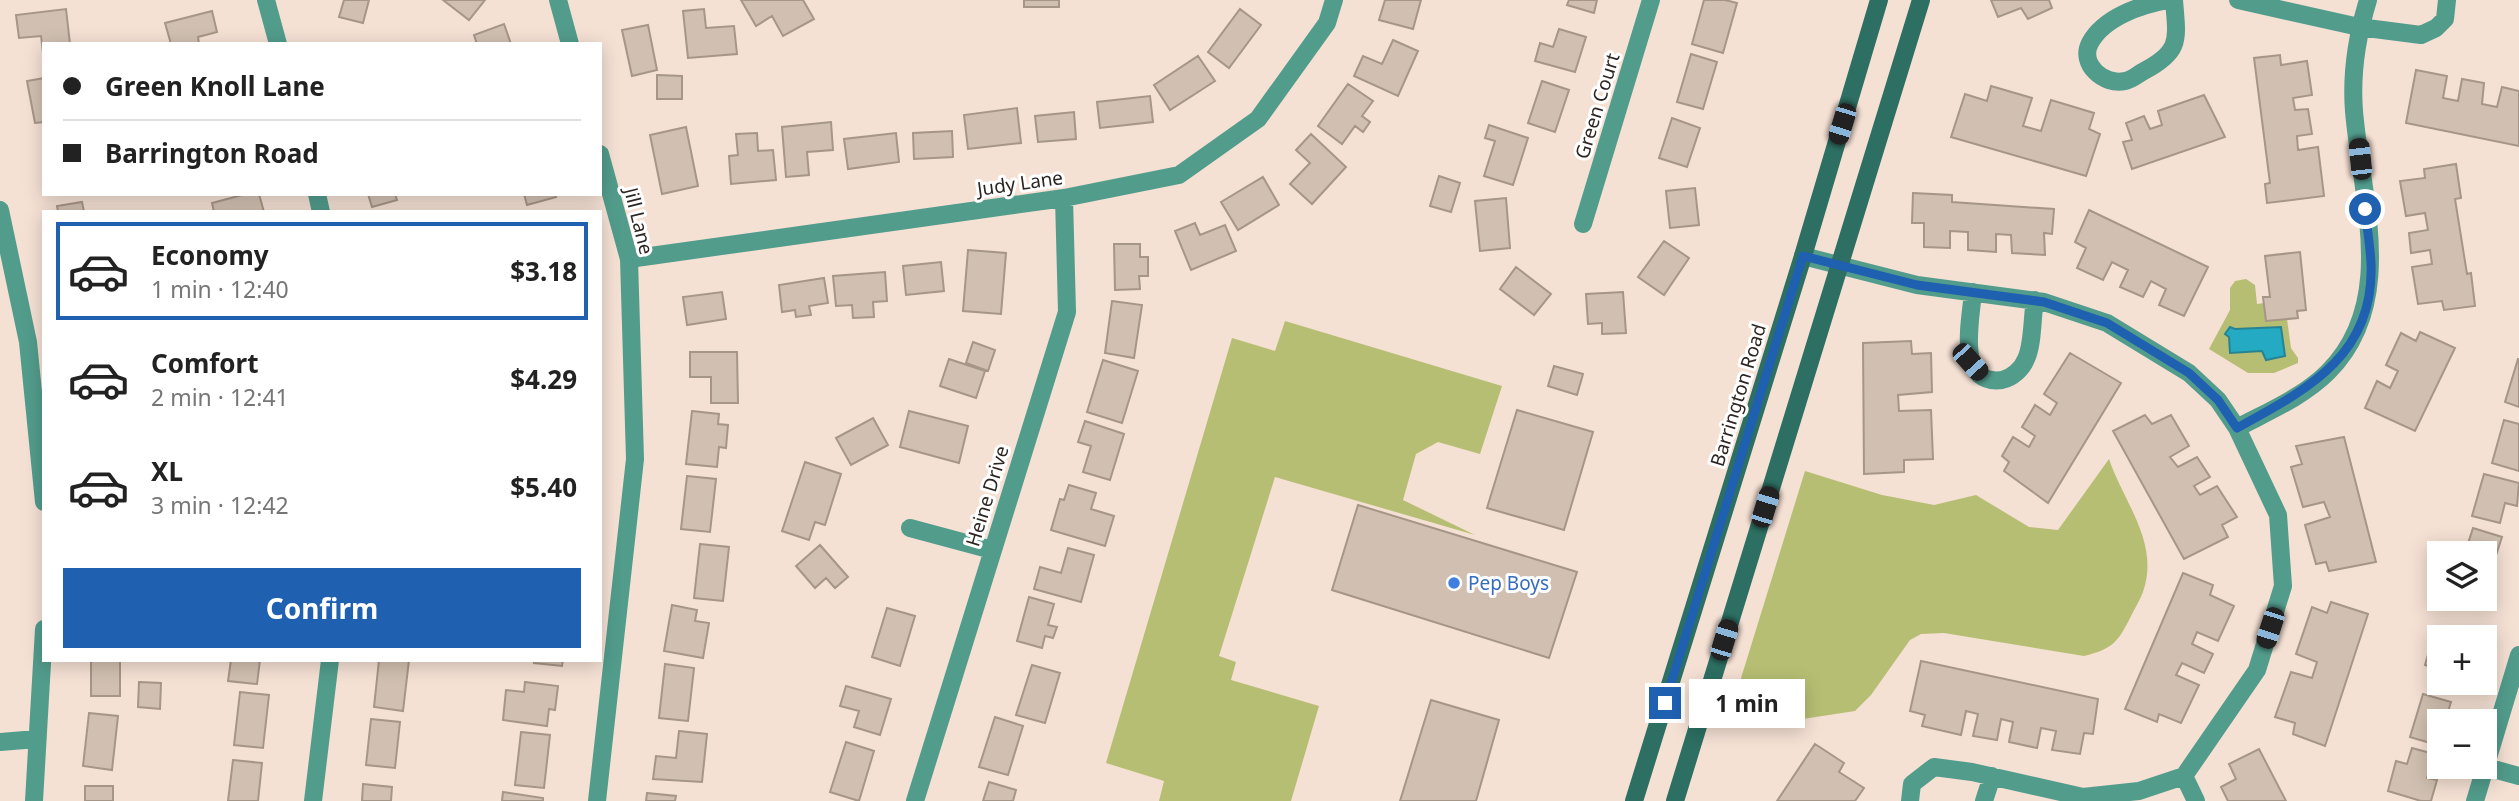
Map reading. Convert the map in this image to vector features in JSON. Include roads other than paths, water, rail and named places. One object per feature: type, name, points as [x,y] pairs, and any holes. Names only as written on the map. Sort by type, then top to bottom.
[{"type":"main road","name":"Barrington Road","points":[[1634,801],[1803,256],[1879,0]]},
{"type":"main road","points":[[1675,801],[1921,0]]},
{"type":"street","points":[[266,0],[277,42]]},
{"type":"street","points":[[558,0],[569,42]]},
{"type":"street","name":"Judy Lane","points":[[629,259],[1064,198],[1179,174],[1258,120],[1327,23],[1334,0]]},
{"type":"street","name":"Green Court","points":[[1583,224],[1651,0]]},
{"type":"street","points":[[2168,0],[2140,8],[2108,22],[2088,46],[2087,58],[2095,71],[2104,79],[2126,81],[2162,62],[2172,51],[2176,32],[2174,0]]},
{"type":"street","points":[[2238,0],[2359,27],[2421,35],[2436,28],[2445,19],[2447,0]]},
{"type":"street","points":[[2237,428],[2299,394],[2327,373],[2342,355],[2360,325],[2369,293],[2371,265],[2354,109],[2355,59],[2359,27],[2368,0]]},
{"type":"street","name":"Jill Lane","points":[[597,801],[635,459],[629,259],[602,161]]},
{"type":"street","name":"Heine Drive","points":[[915,801],[1067,312],[1064,198]]},
{"type":"street","points":[[0,211],[28,342],[42,482]]},
{"type":"street","points":[[1803,256],[1917,285],[2035,300],[2107,323],[2189,373],[2218,400],[2237,428],[2278,515],[2283,586],[2257,670],[2184,776],[2140,796],[2083,797],[1992,776],[1934,767],[1912,784],[1910,801]]},
{"type":"street","points":[[1973,292],[1968,348],[1970,362],[1983,376],[1991,380],[2006,379],[2020,370],[2027,358],[2035,300]]},
{"type":"street","points":[[910,528],[992,550]]},
{"type":"street","points":[[2497,730],[2519,655]]},
{"type":"street","points":[[34,801],[42,660]]},
{"type":"street","points":[[313,801],[330,662]]},
{"type":"street","points":[[0,742],[37,739]]},
{"type":"street","points":[[2497,770],[2519,776]]},
{"type":"street","points":[[1984,801],[1992,776]]},
{"type":"street","points":[[2184,776],[2196,801]]},
{"type":"street","points":[[2475,801],[2482,779]]},
{"type":"water","points":[[2230,327],[2281,327],[2285,356],[2266,360],[2262,351],[2230,353],[2229,337],[2225,334]]},
{"type":"place","name":"Pep Boys","points":[[1454,583]]}]
